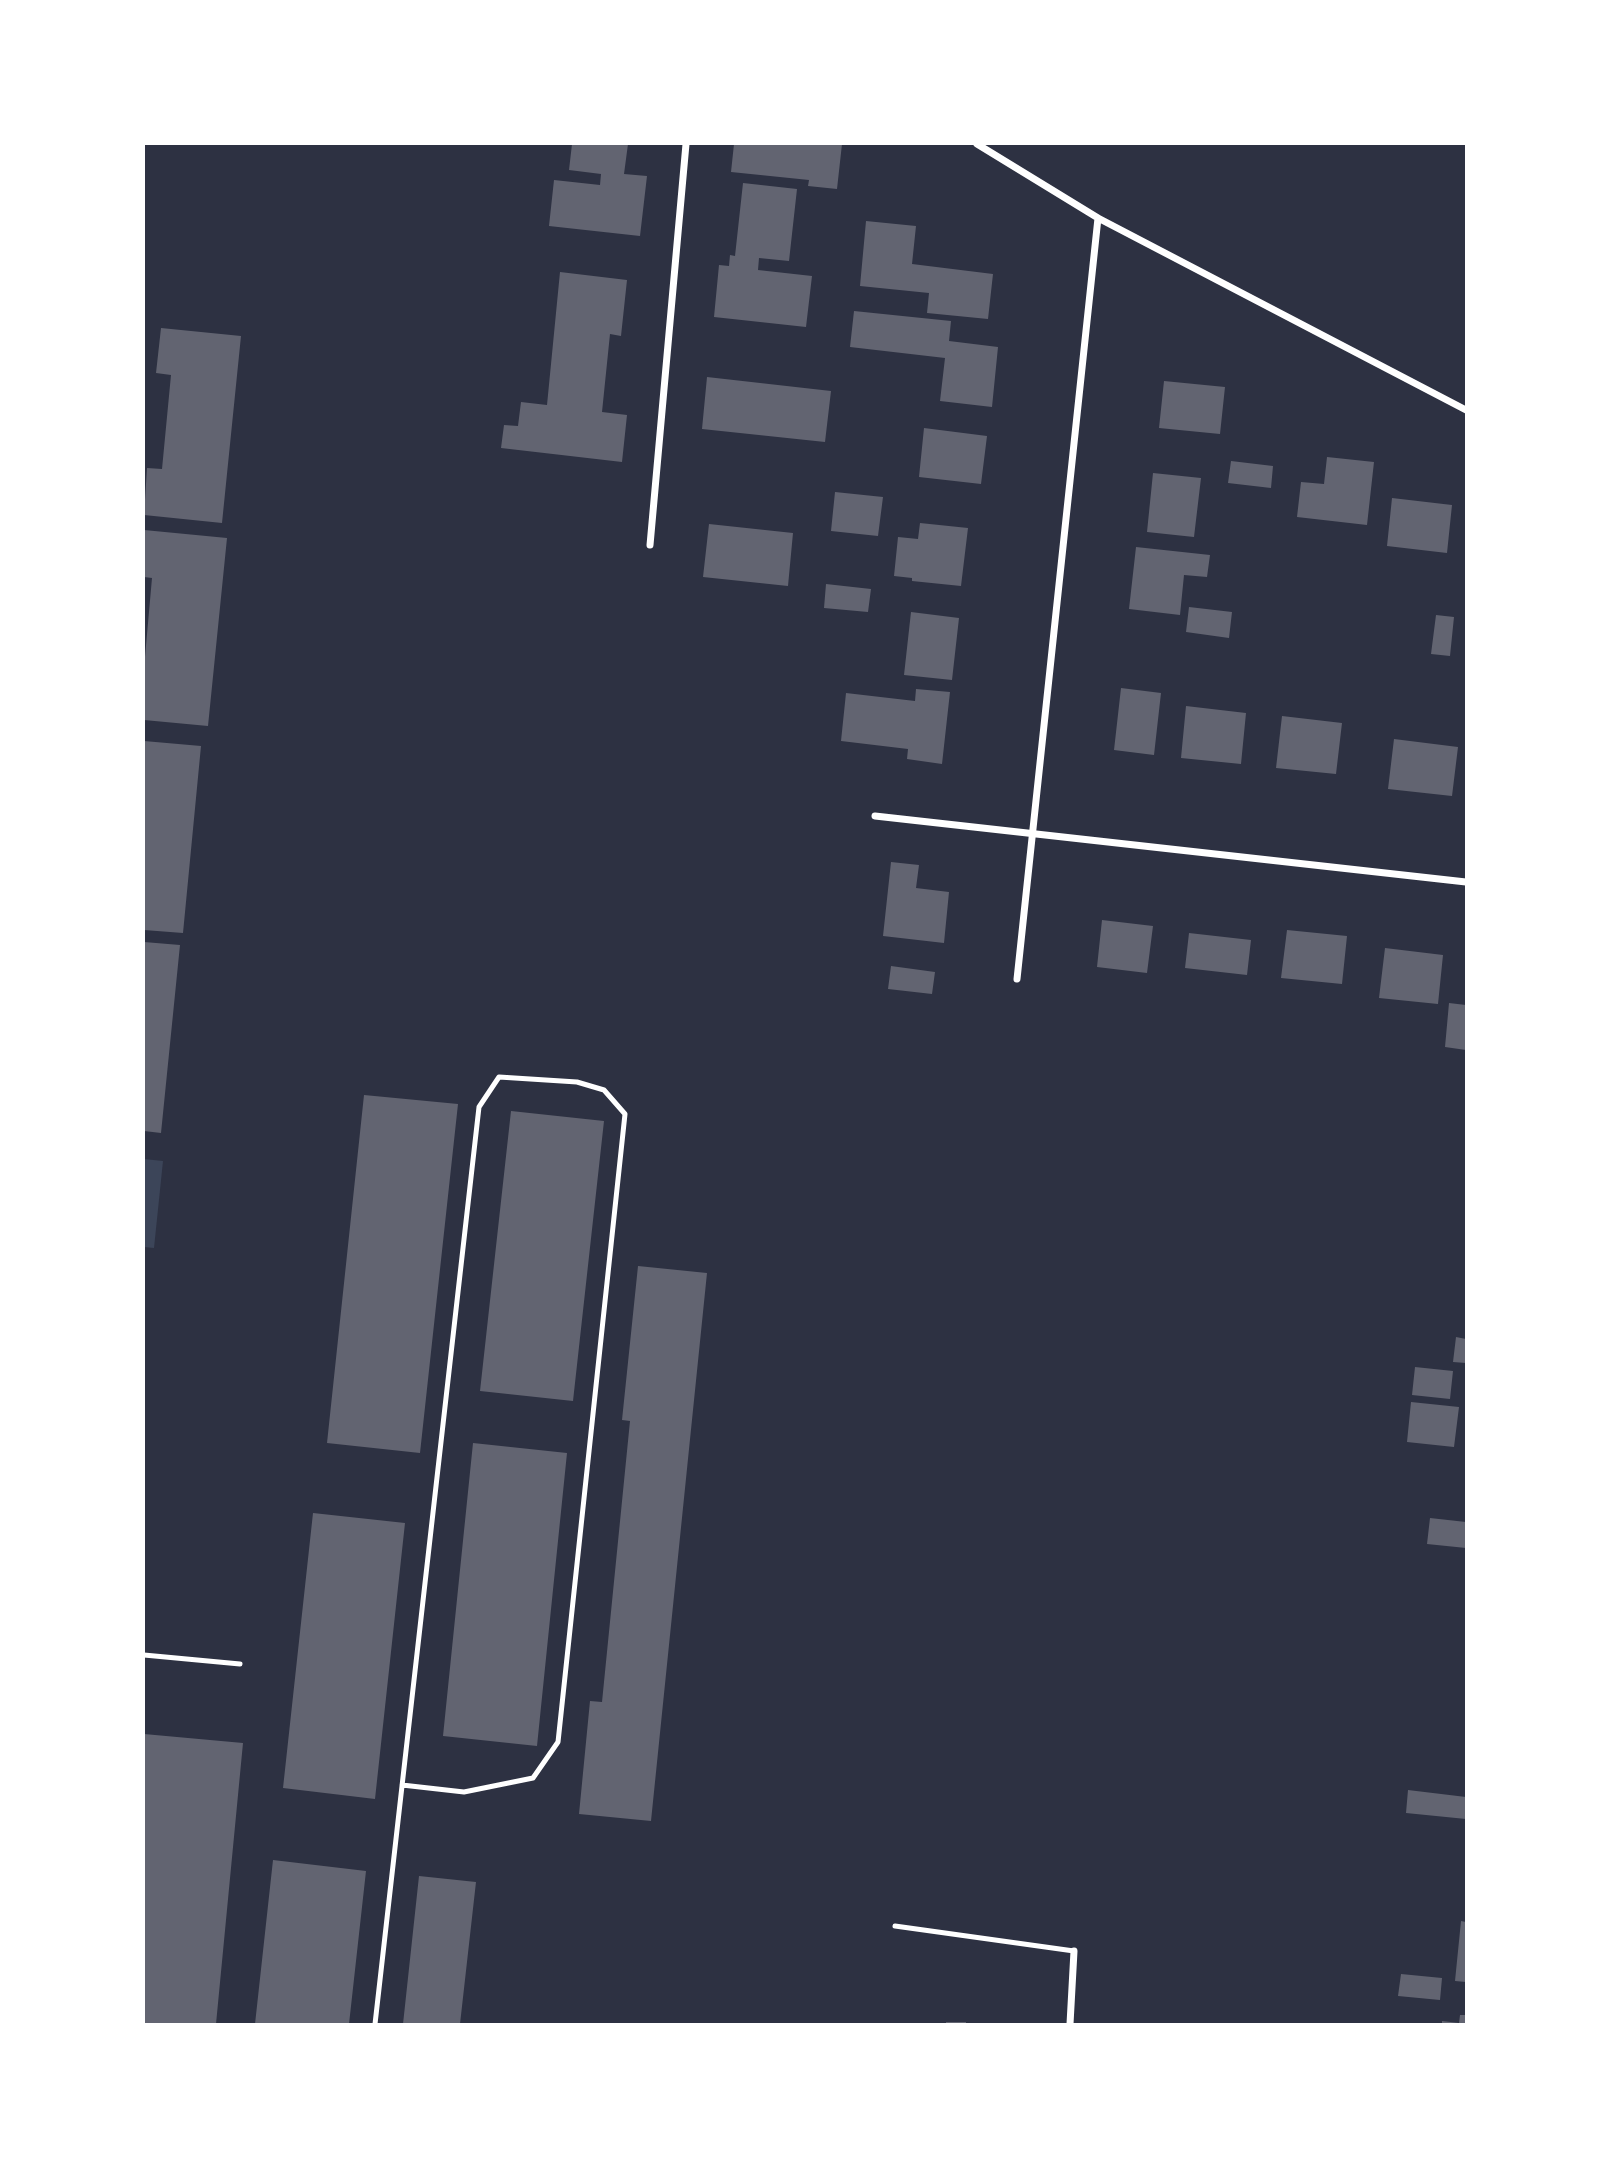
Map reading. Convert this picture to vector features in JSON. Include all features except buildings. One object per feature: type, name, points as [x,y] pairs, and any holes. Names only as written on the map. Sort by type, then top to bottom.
[{"type":"street","points":[[650,545],[687,144]]},
{"type":"street","points":[[977,144],[1098,218],[1466,410]]},
{"type":"street","points":[[1017,979],[1098,218]]},
{"type":"street","points":[[875,816],[1466,882]]},
{"type":"street","points":[[1070,2025],[1074,1951]]},
{"type":"lane","points":[[375,2025],[402,1785],[479,1107],[499,1077],[577,1082],[604,1090],[625,1114],[558,1742],[533,1778],[464,1792],[402,1785]]},
{"type":"lane","points":[[144,1655],[240,1664]]},
{"type":"lane","points":[[895,1926],[1074,1951]]},
{"type":"shaded area","points":[[144,1159],[163,1161],[154,1248],[144,1247]]}]
